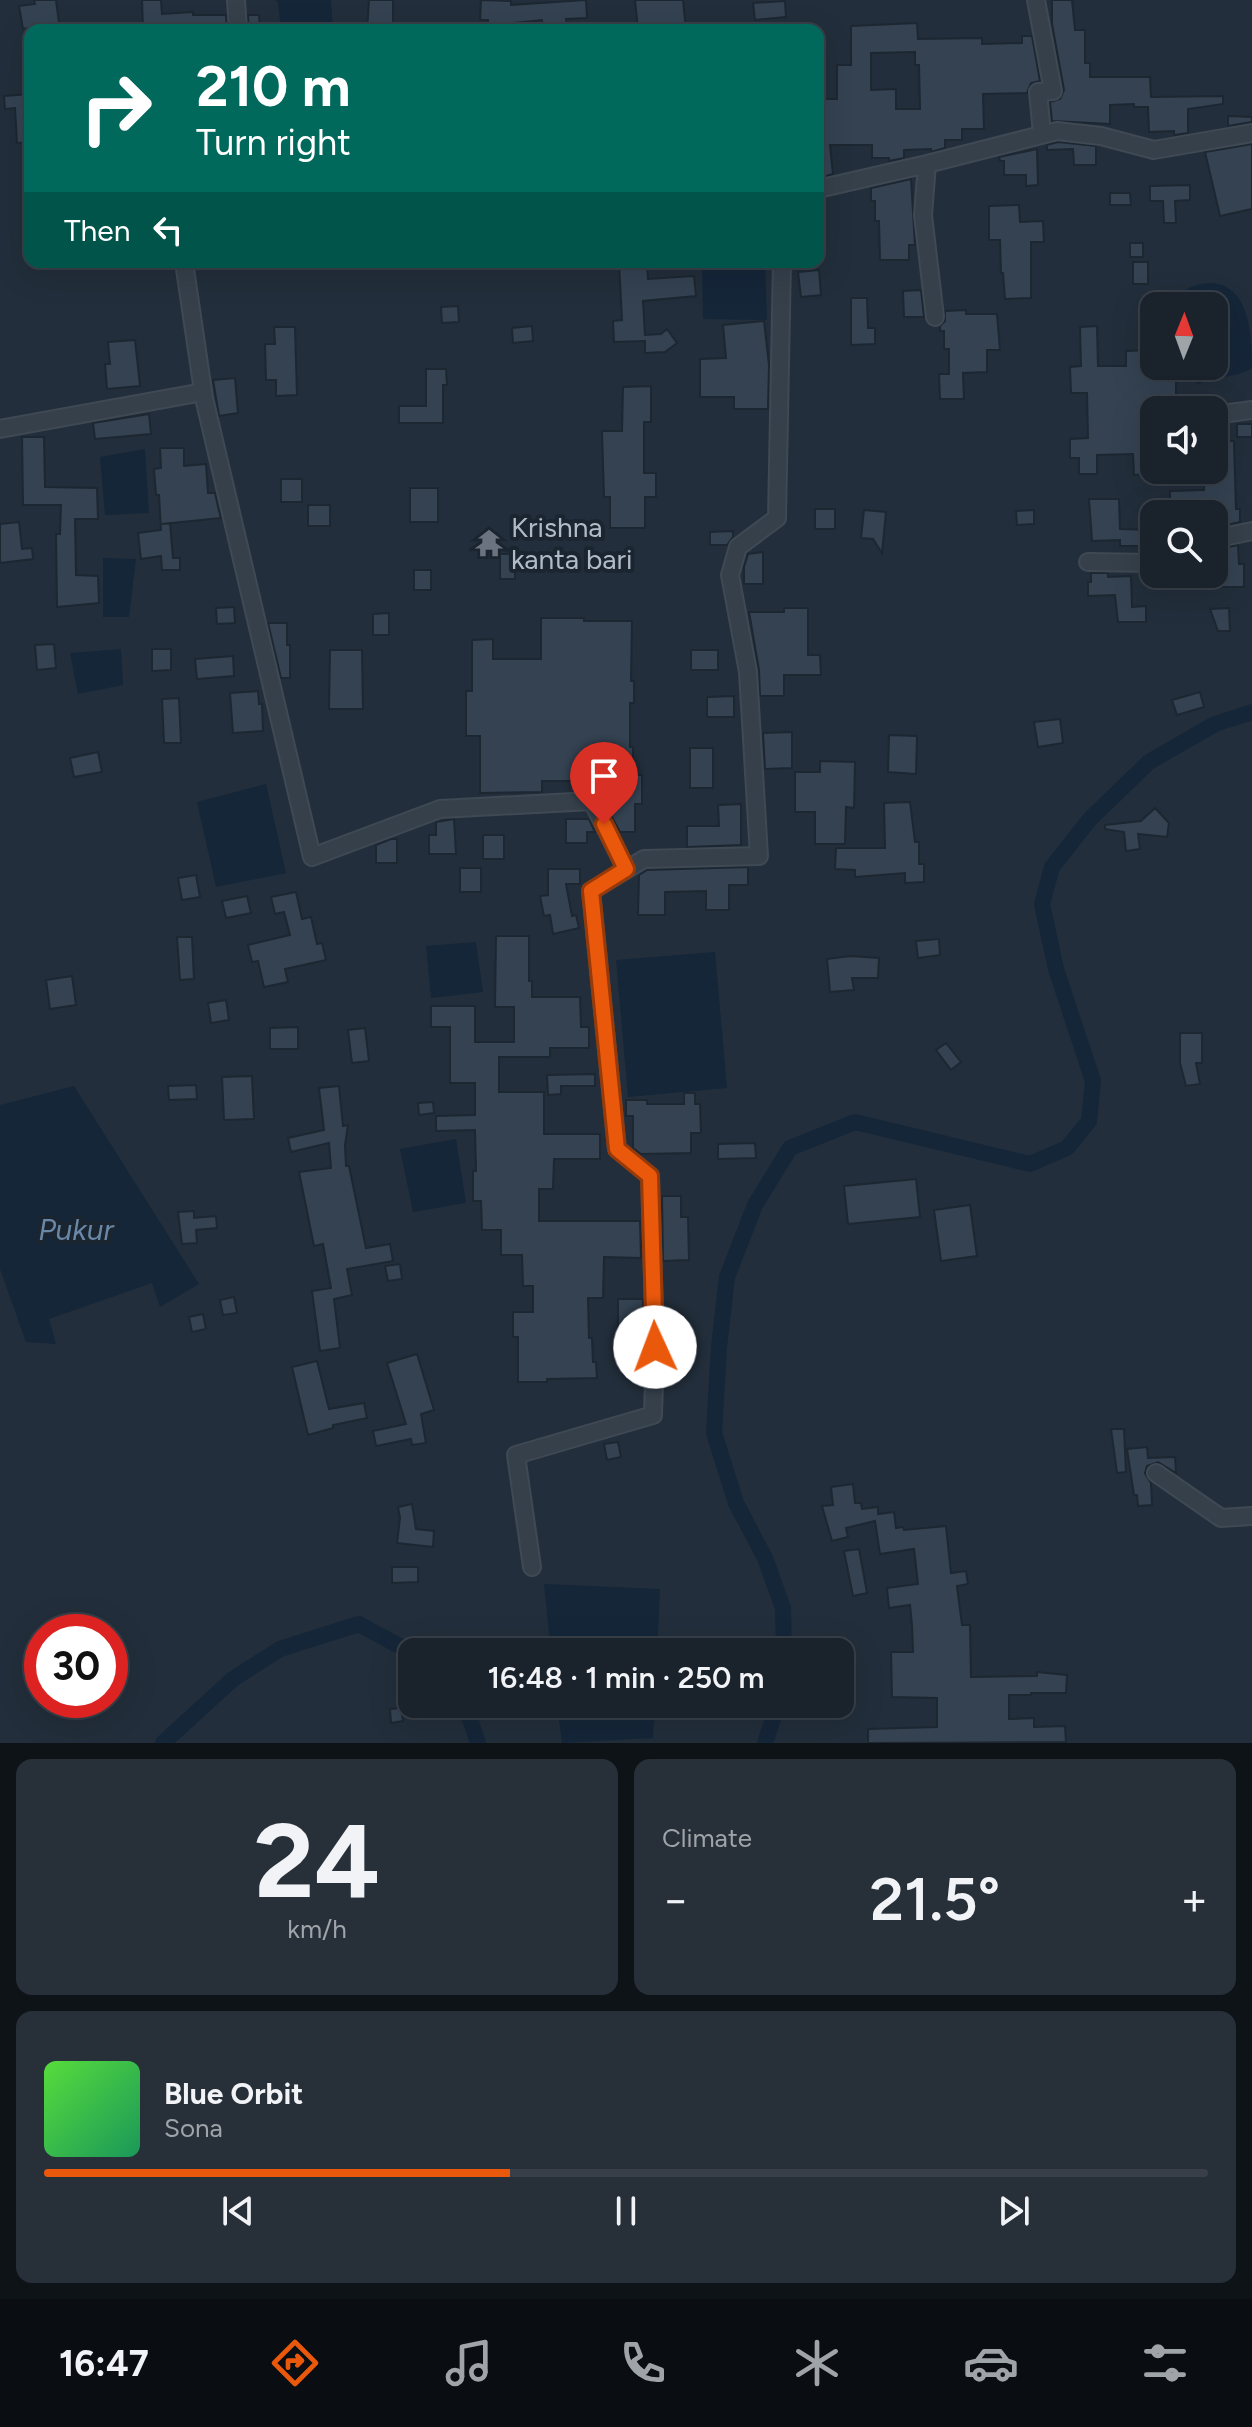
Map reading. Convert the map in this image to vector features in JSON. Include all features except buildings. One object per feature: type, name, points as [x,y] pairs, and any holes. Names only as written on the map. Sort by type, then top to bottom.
[{"type":"street","points":[[236,0],[238,24]]},
{"type":"street","points":[[1036,0],[1053,91],[1038,92],[1042,134]]},
{"type":"street","points":[[824,188],[1057,131],[1101,136],[1154,150],[1252,133]]},
{"type":"street","points":[[927,164],[923,215],[935,317]]},
{"type":"street","points":[[185,268],[203,392],[312,857],[440,809],[592,801],[626,869]]},
{"type":"street","points":[[532,1567],[516,1455],[653,1415],[655,1347],[650,1176],[617,1149],[591,891],[644,859],[759,856],[748,672],[730,575],[738,547],[777,518],[782,268]]},
{"type":"street","points":[[0,429],[203,392]]},
{"type":"street","points":[[1228,413],[1252,410]]},
{"type":"street","points":[[1228,536],[1252,531]]},
{"type":"street","points":[[1088,562],[1140,563]]},
{"type":"street","points":[[1156,1473],[1221,1518],[1252,1516]]},
{"type":"water","points":[[275,0],[331,0],[333,24],[280,24]]},
{"type":"water","points":[[702,268],[765,268],[767,320],[703,319]]},
{"type":"water","points":[[1200,284],[1225,286],[1235,293],[1242,304],[1250,329],[1252,368],[1228,376],[1228,292],[1185,292]]},
{"type":"water","points":[[145,449],[149,513],[105,515],[100,457]]},
{"type":"water","points":[[103,558],[136,559],[129,617],[103,617]]},
{"type":"water","points":[[121,649],[123,685],[78,694],[70,653]]},
{"type":"water","points":[[266,784],[286,873],[216,887],[197,802]]},
{"type":"water","points":[[476,942],[483,992],[431,998],[426,946]]},
{"type":"water","points":[[715,952],[727,1088],[628,1097],[616,960]]},
{"type":"water","name":"Pukur","points":[[74,1086],[199,1284],[160,1307],[152,1283],[49,1319],[56,1344],[26,1342],[0,1269],[0,1105]]},
{"type":"water","points":[[456,1139],[466,1203],[413,1212],[400,1149]]},
{"type":"water","points":[[544,1584],[660,1589],[658,1638],[550,1638]]},
{"type":"water","points":[[559,1718],[654,1718],[653,1738],[562,1743]]},
{"type":"waterway","points":[[784,1638],[783,1608],[765,1558],[736,1503],[714,1433],[727,1277],[755,1205],[790,1148],[855,1122],[1030,1164],[1067,1148],[1089,1121],[1093,1081],[1056,969],[1042,904],[1052,867],[1090,819],[1149,762],[1215,724],[1252,712]]},
{"type":"waterway","points":[[163,1743],[233,1679],[280,1649],[359,1624],[398,1645]]},
{"type":"waterway","points":[[469,1718],[478,1743]]},
{"type":"waterway","points":[[765,1743],[773,1718]]},
{"type":"place","name":"Krishna kanta bari","points":[[489,543]]},
{"type":"route","points":[[604,824],[626,869],[591,891],[617,1149],[650,1176],[655,1347]]}]
